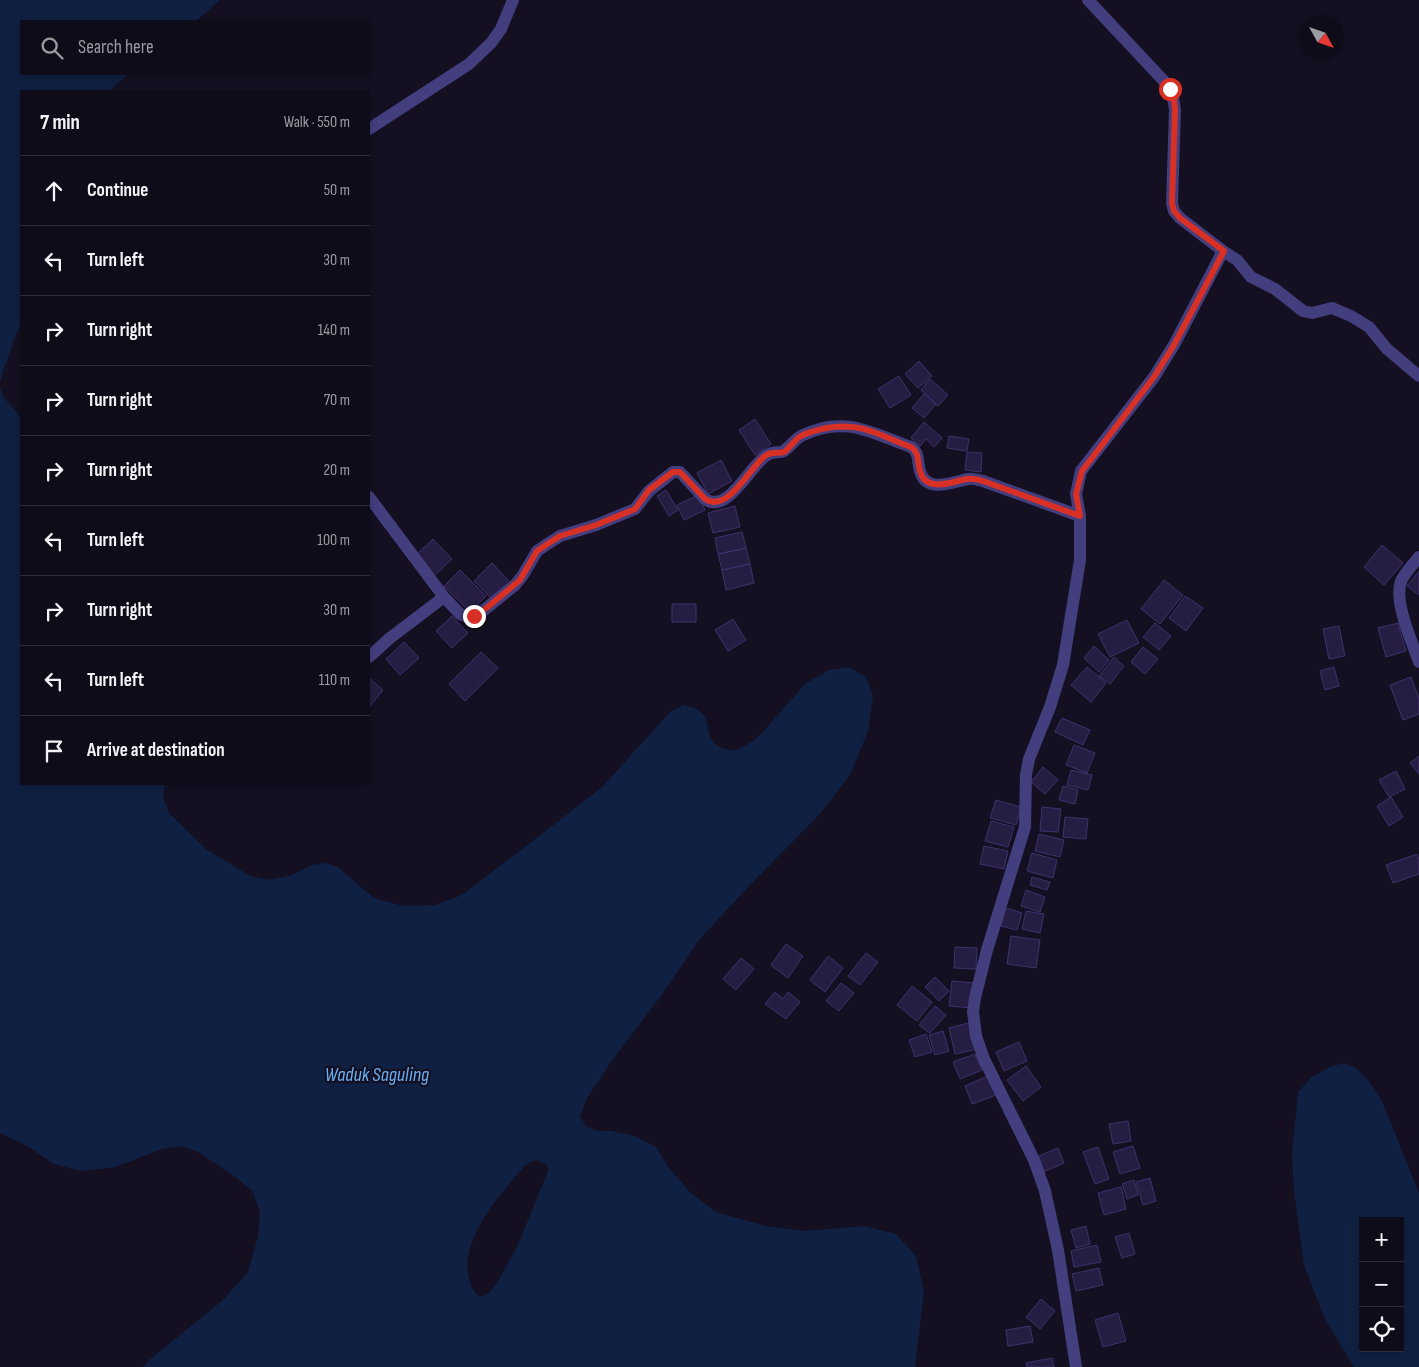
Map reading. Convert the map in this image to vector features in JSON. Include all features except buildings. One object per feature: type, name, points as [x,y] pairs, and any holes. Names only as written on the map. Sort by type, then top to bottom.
[{"type":"street","points":[[370,128],[448,78],[491,43],[501,29],[513,0]]},
{"type":"street","points":[[1088,0],[1164,80],[1170,89],[1175,105],[1172,203],[1174,211],[1180,218],[1237,260],[1251,277],[1275,289],[1303,311],[1312,313],[1332,308],[1351,316],[1368,327],[1387,349],[1419,376]]},
{"type":"street","points":[[1076,1367],[1061,1268],[1046,1191],[1034,1160],[984,1059],[976,1036],[973,1012],[987,950],[1025,827],[1026,775],[1029,759],[1064,666],[1080,560],[1080,516],[1076,494],[1082,471],[1154,377],[1174,345],[1224,251]]},
{"type":"street","points":[[370,497],[444,597],[460,614],[467,617],[474,616],[484,610],[520,580],[537,551],[560,536],[596,525],[635,509],[649,490],[673,472],[680,472],[709,502],[716,502],[727,497],[735,490],[765,456],[774,452],[785,451],[801,436],[843,426],[866,429],[914,449],[917,454],[921,476],[926,481],[939,485],[948,485],[970,478],[1080,516]]},
{"type":"street","points":[[1419,557],[1402,580],[1399,592],[1400,607],[1419,662]]},
{"type":"street","points":[[370,656],[390,638],[444,597]]},
{"type":"water","points":[[0,0],[220,0],[197,20],[20,20],[20,75],[127,75],[110,90],[20,90],[20,325],[0,383]]},
{"type":"water","name":"Waduk Saguling","points":[[0,385],[2,395],[20,417],[20,785],[165,785],[163,797],[169,813],[206,849],[250,876],[270,880],[292,875],[312,865],[325,863],[338,867],[374,898],[403,906],[435,905],[462,895],[604,785],[670,712],[683,705],[696,708],[705,716],[710,737],[718,747],[734,751],[752,742],[762,733],[805,684],[829,670],[849,667],[866,677],[873,696],[868,731],[851,773],[820,814],[699,940],[661,996],[611,1062],[587,1098],[580,1116],[586,1126],[596,1131],[611,1131],[635,1136],[656,1147],[669,1168],[690,1192],[716,1212],[766,1226],[804,1231],[864,1226],[896,1234],[916,1256],[924,1291],[915,1367],[143,1367],[149,1360],[221,1302],[248,1272],[258,1236],[260,1212],[253,1192],[236,1177],[198,1152],[182,1146],[162,1149],[115,1167],[80,1171],[54,1164],[29,1147],[0,1133]],"holes":[[[537,1160],[547,1165],[548,1171],[518,1245],[497,1283],[488,1294],[481,1297],[475,1293],[467,1269],[468,1255],[478,1228],[494,1203],[525,1166]]]},
{"type":"water","points":[[1345,1063],[1356,1068],[1368,1080],[1382,1101],[1419,1193],[1419,1367],[1354,1367],[1325,1319],[1304,1265],[1294,1191],[1292,1154],[1298,1092],[1312,1077],[1332,1066]]},
{"type":"route","points":[[474,616],[520,580],[537,551],[560,536],[596,525],[635,509],[649,490],[673,472],[677,471],[683,474],[705,499],[709,502],[716,502],[727,497],[735,490],[765,456],[774,452],[785,451],[801,436],[824,429],[856,426],[911,447],[917,454],[921,476],[926,481],[939,485],[948,485],[970,478],[1057,506],[1080,516],[1076,494],[1082,471],[1154,377],[1174,345],[1224,251],[1180,218],[1174,211],[1172,203],[1175,110],[1170,89]]}]
